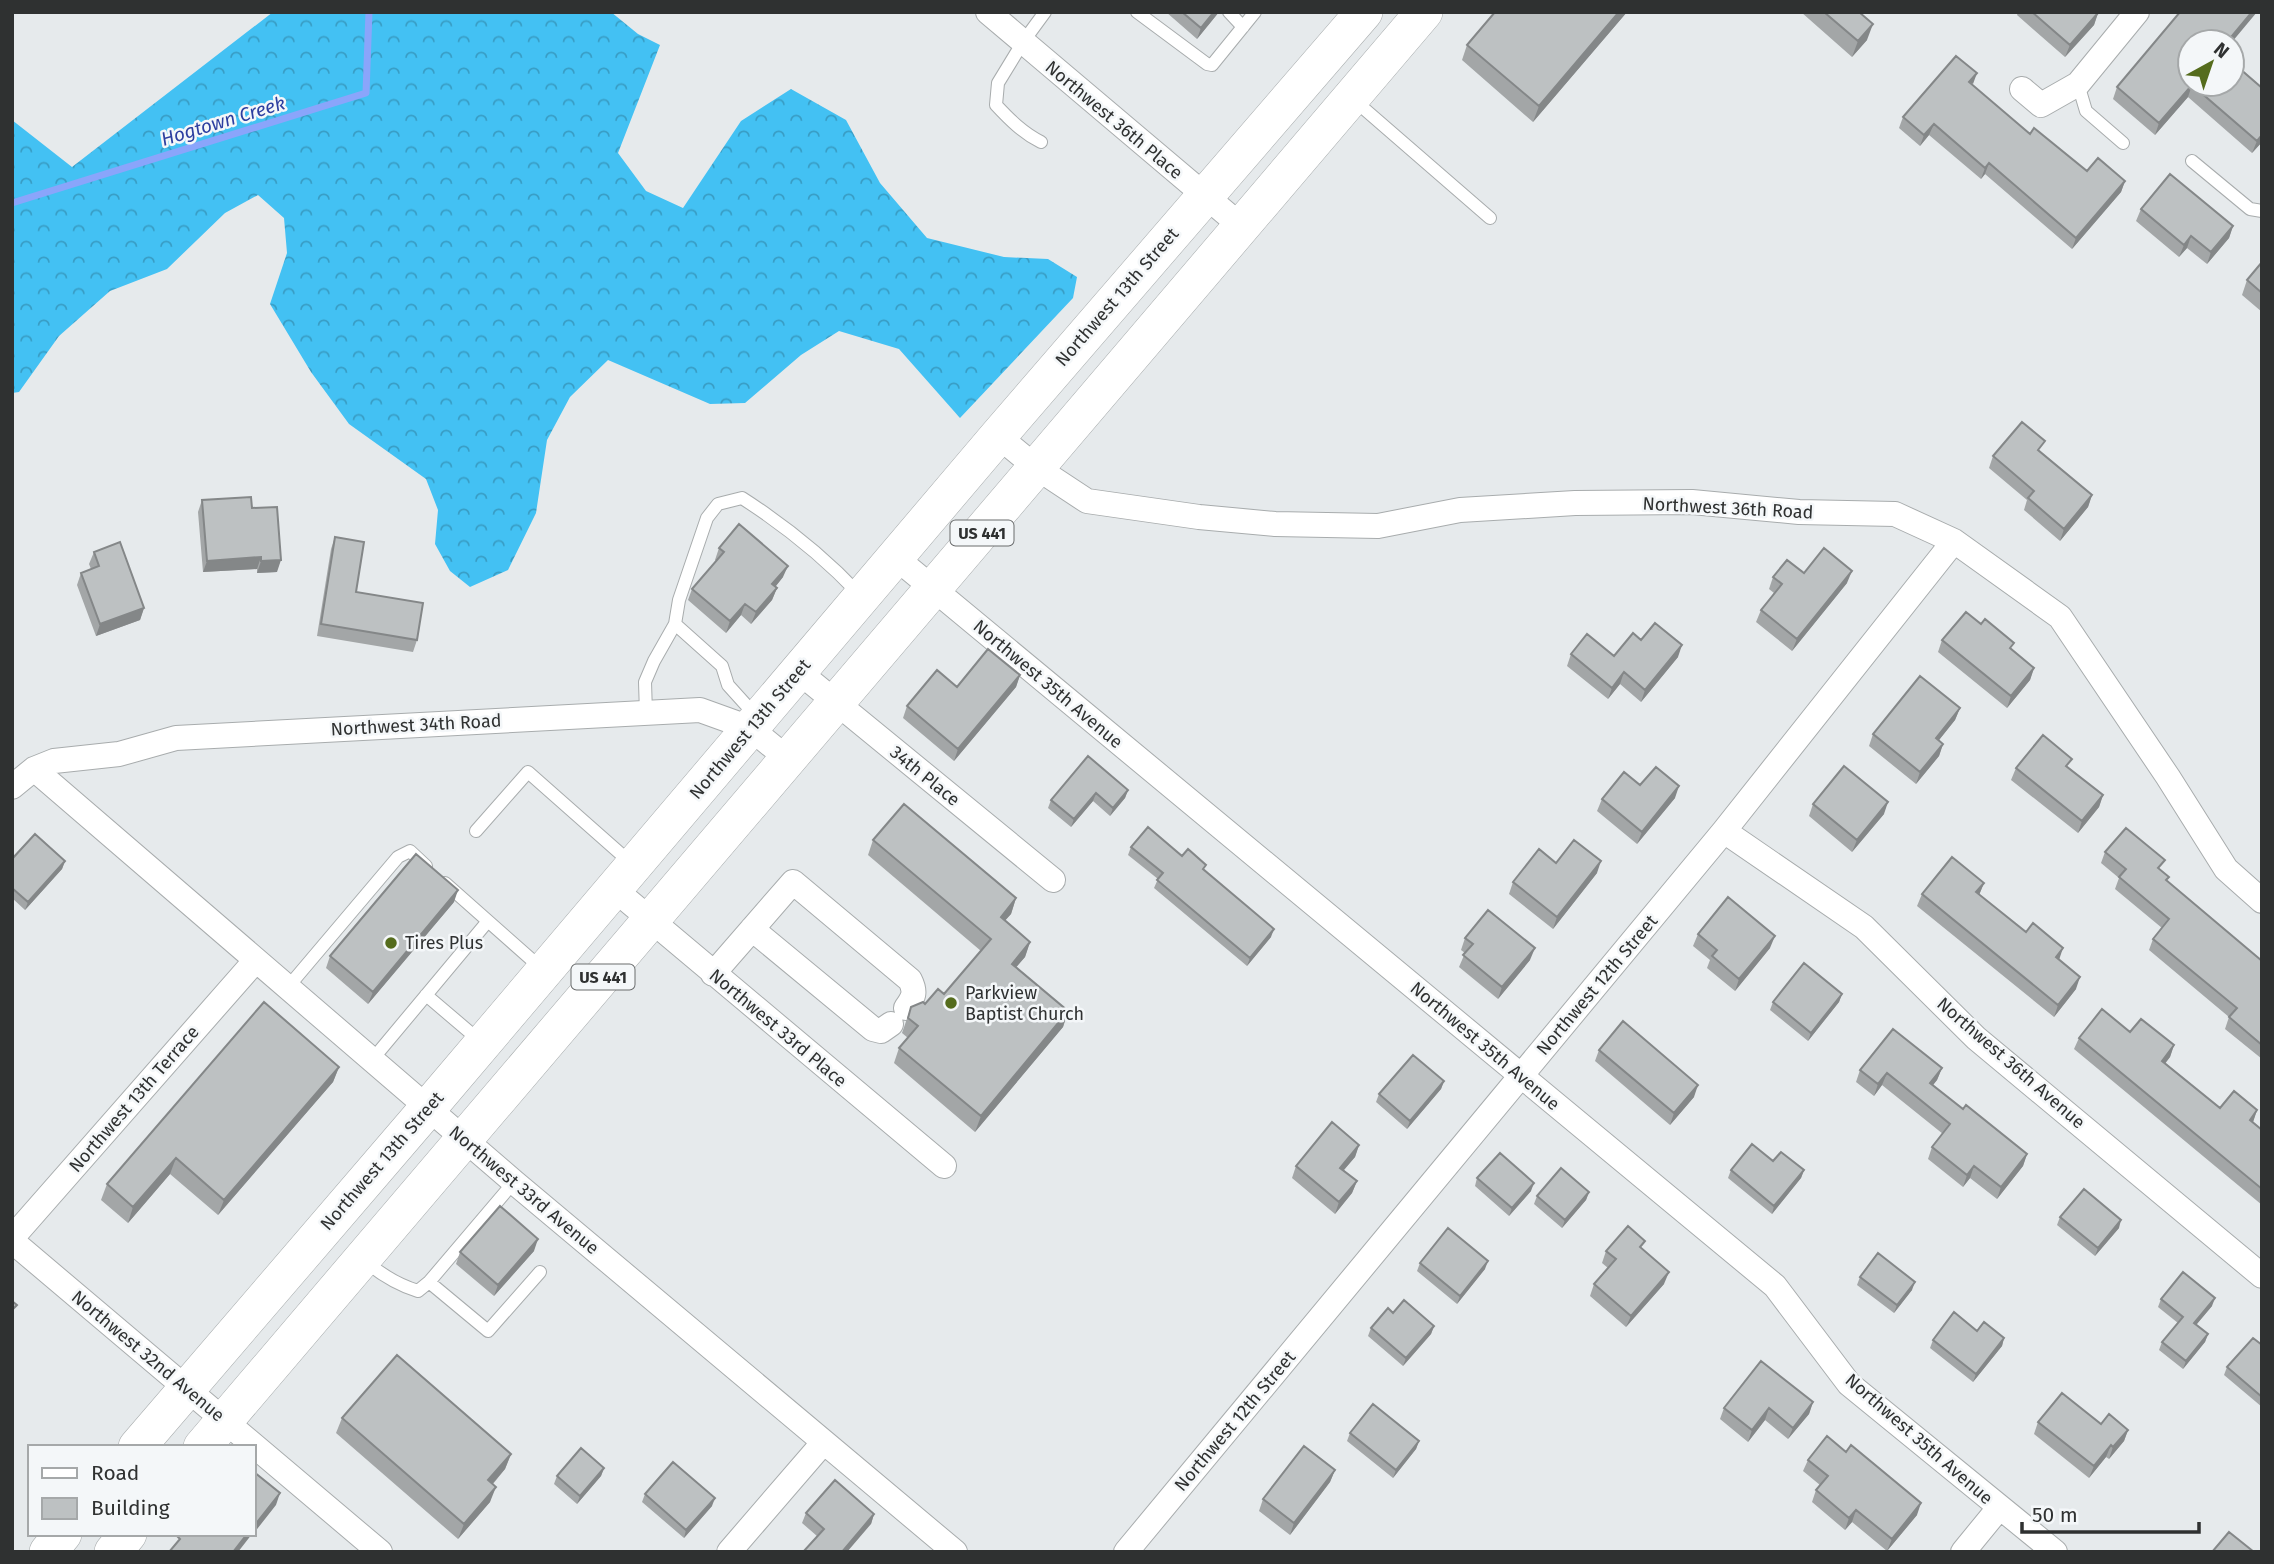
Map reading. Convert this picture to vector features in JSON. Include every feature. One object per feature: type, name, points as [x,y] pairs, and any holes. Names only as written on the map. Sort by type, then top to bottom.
[{"type":"main road","name":"Northwest 13th Street","points":[[139,1445],[998,436],[1364,12]]},
{"type":"main road","name":"US 441","points":[[214,1434],[1424,12]]},
{"type":"main road","points":[[48,1552],[61,1536]]},
{"type":"main road","points":[[113,1552],[126,1536]]},
{"type":"street","name":"Northwest 36th Place","points":[[988,12],[1241,226]]},
{"type":"street","points":[[2022,89],[2041,105],[2078,84],[2137,12]]},
{"type":"street","name":"Northwest 36th Road","points":[[998,436],[1037,468],[1087,501],[1199,517],[1275,524],[1378,526],[1460,510],[1575,503],[1692,502],[1799,512],[1895,514],[1954,541],[2060,617],[2168,777],[2226,869],[2262,901]]},
{"type":"street","name":"Northwest 12th Street","points":[[1126,1552],[1724,831],[1954,541]]},
{"type":"street","name":"Northwest 35th Avenue","points":[[895,557],[1775,1286],[1849,1384],[2055,1552]]},
{"type":"street","name":"34th Place","points":[[799,672],[1053,880]]},
{"type":"street","name":"Northwest 34th Road","points":[[34,769],[54,761],[119,754],[176,738],[700,710],[754,723],[788,759]]},
{"type":"street","points":[[12,787],[34,769]]},
{"type":"street","name":"Northwest 33rd Avenue","points":[[34,769],[464,1140],[956,1552]]},
{"type":"street","name":"Northwest 36th Avenue","points":[[1724,831],[1864,926],[1976,1038],[2262,1276]]},
{"type":"street","name":"Northwest 33rd Place","points":[[624,877],[651,921],[944,1166]]},
{"type":"street","points":[[713,974],[752,929],[793,882],[910,980],[915,990],[913,999],[899,1016],[881,1031],[873,1029],[752,929]]},
{"type":"street","name":"Northwest 13th Terrace","points":[[12,1239],[256,960]]},
{"type":"street","name":"Northwest 32nd Avenue","points":[[12,1239],[187,1388],[214,1434],[229,1445]]},
{"type":"street","points":[[729,1552],[823,1443]]},
{"type":"street","name":"Northwest 32nd Avenue","points":[[256,1465],[369,1548]]},
{"type":"street","points":[[1963,1552],[1999,1508]]},
{"type":"lane","points":[[1041,142],[1028,135],[996,105],[998,83],[1045,12]]},
{"type":"lane","points":[[1137,12],[1212,65],[1255,12]]},
{"type":"lane","points":[[1229,12],[1242,27]]},
{"type":"lane","points":[[2078,84],[2086,111],[2123,143]]},
{"type":"lane","points":[[1351,98],[1490,218]]},
{"type":"lane","points":[[2192,161],[2250,209],[2262,211]]},
{"type":"lane","points":[[646,713],[645,682],[654,660],[675,624],[678,600],[707,518],[718,504],[742,498],[770,516],[843,577],[862,597]]},
{"type":"lane","points":[[675,624],[722,666],[728,685],[754,723]]},
{"type":"lane","points":[[476,831],[528,772],[624,877]]},
{"type":"lane","points":[[288,987],[398,857],[410,851],[544,971]]},
{"type":"lane","points":[[372,1060],[488,921]]},
{"type":"lane","points":[[426,995],[482,1044]]},
{"type":"lane","points":[[363,1259],[382,1275],[418,1291],[429,1282],[514,1182]]},
{"type":"lane","points":[[429,1282],[488,1331],[540,1272]]},
{"type":"green space","points":[[273,12],[611,12],[638,34],[660,45],[618,153],[646,191],[683,208],[741,121],[791,89],[846,120],[880,183],[927,238],[1004,257],[1048,259],[1077,277],[1073,298],[960,418],[899,349],[839,331],[801,355],[745,403],[710,404],[608,360],[570,397],[547,440],[536,513],[508,570],[470,587],[450,571],[435,544],[438,510],[426,479],[349,424],[311,372],[270,304],[287,253],[284,218],[258,195],[225,213],[167,269],[110,291],[59,336],[19,392],[12,393],[12,120],[72,167]]},
{"type":"building","points":[[1182,12],[1214,12],[1201,28]]},
{"type":"building","points":[[1495,12],[1619,12],[1539,106],[1467,45]]},
{"type":"building","points":[[1824,12],[1859,12],[1873,24],[1858,41]]},
{"type":"building","points":[[2032,12],[2097,12],[2098,13],[2070,45]]},
{"type":"building","points":[[2180,12],[2252,12],[2239,28],[2176,28],[2176,98],[2181,98],[2159,123],[2117,87]]},
{"type":"building","points":[[1956,56],[1977,73],[1969,82],[2030,134],[2034,128],[2087,171],[2098,158],[2125,181],[2076,238],[1989,163],[1985,168],[1934,124],[1924,135],[1903,117]]},
{"type":"building","points":[[2246,74],[2262,88],[2262,135],[2257,141],[2207,98],[2246,98]]},
{"type":"building","points":[[2170,174],[2233,226],[2211,252],[2191,236],[2184,245],[2141,209]]},
{"type":"building","points":[[2262,262],[2262,293],[2247,280]]},
{"type":"building","points":[[2022,422],[2045,441],[2038,450],[2092,495],[2064,529],[2028,498],[2034,491],[1993,456]]},
{"type":"building","points":[[251,497],[252,508],[277,507],[281,560],[261,561],[261,557],[207,561],[202,500]]},
{"type":"building","points":[[739,524],[788,566],[772,584],[777,588],[756,612],[745,604],[730,621],[692,589],[724,552],[719,548]]},
{"type":"building","points":[[335,537],[364,542],[356,592],[423,603],[417,640],[321,624]]},
{"type":"building","points":[[120,542],[144,608],[100,624],[81,573],[99,566],[94,552]]},
{"type":"building","points":[[1824,548],[1852,571],[1797,639],[1761,610],[1782,584],[1773,577],[1787,560],[1804,573]]},
{"type":"building","points":[[1966,612],[1981,624],[1985,619],[2014,643],[2010,648],[2034,668],[2011,696],[1942,640]]},
{"type":"building","points":[[1655,623],[1682,645],[1645,690],[1624,672],[1612,688],[1571,654],[1587,634],[1614,656],[1633,633],[1641,640]]},
{"type":"building","points":[[988,649],[1020,675],[958,749],[907,706],[937,670],[957,687]]},
{"type":"building","points":[[1920,676],[1960,708],[1936,738],[1943,744],[1920,772],[1873,734]]},
{"type":"building","points":[[2043,735],[2072,759],[2066,766],[2103,795],[2082,821],[2016,768]]},
{"type":"building","points":[[1088,756],[1128,790],[1113,808],[1096,793],[1074,819],[1051,800]]},
{"type":"building","points":[[1844,766],[1888,802],[1857,840],[1813,804]]},
{"type":"building","points":[[1656,767],[1679,786],[1642,832],[1602,799],[1624,772],[1640,785]]},
{"type":"building","points":[[904,804],[1016,898],[1001,917],[1030,942],[1012,964],[1068,1011],[981,1116],[899,1048],[918,1026],[908,1018],[911,1007],[923,1002],[925,1004],[938,989],[944,994],[991,939],[873,840]]},
{"type":"building","points":[[1148,827],[1182,856],[1188,849],[1206,865],[1203,869],[1274,929],[1250,958],[1157,880],[1163,873],[1131,847]]},
{"type":"building","points":[[2126,828],[2165,860],[2158,868],[2169,877],[2166,880],[2262,961],[2262,1045],[2229,1017],[2237,1008],[2153,939],[2169,919],[2119,877],[2126,869],[2105,852]]},
{"type":"building","points":[[35,834],[65,861],[28,902],[12,888],[12,859]]},
{"type":"building","points":[[1574,840],[1601,861],[1557,917],[1513,882],[1539,849],[1556,863]]},
{"type":"building","points":[[416,854],[458,890],[373,992],[330,956]]},
{"type":"building","points":[[1952,857],[1984,883],[1976,892],[2026,932],[2033,923],[2063,948],[2056,957],[2080,977],[2058,1005],[1922,894]]},
{"type":"building","points":[[1728,897],[1775,936],[1739,979],[1712,956],[1717,950],[1698,934]]},
{"type":"building","points":[[1488,910],[1535,948],[1502,987],[1463,955],[1473,944],[1465,938]]},
{"type":"building","points":[[1804,963],[1842,994],[1811,1033],[1773,1002]]},
{"type":"building","points":[[264,1002],[339,1067],[224,1200],[176,1158],[133,1207],[107,1184]]},
{"type":"building","points":[[2102,1009],[2130,1032],[2141,1019],[2174,1045],[2162,1061],[2220,1108],[2234,1091],[2257,1110],[2250,1120],[2262,1130],[2262,1189],[2079,1038]]},
{"type":"building","points":[[1623,1021],[1698,1085],[1674,1113],[1599,1050]]},
{"type":"building","points":[[1893,1029],[1942,1068],[1930,1083],[1963,1109],[1966,1105],[2027,1154],[2001,1187],[1974,1166],[1967,1175],[1932,1147],[1950,1124],[1887,1073],[1878,1084],[1860,1070]]},
{"type":"building","points":[[1413,1055],[1444,1081],[1410,1121],[1379,1094]]},
{"type":"building","points":[[1332,1122],[1359,1145],[1340,1168],[1357,1181],[1339,1202],[1296,1166]]},
{"type":"building","points":[[1752,1144],[1773,1161],[1781,1152],[1804,1170],[1774,1206],[1731,1170]]},
{"type":"building","points":[[1500,1153],[1534,1183],[1512,1208],[1477,1178]]},
{"type":"building","points":[[1561,1168],[1589,1192],[1565,1220],[1537,1196]]},
{"type":"building","points":[[2084,1189],[2121,1220],[2098,1248],[2060,1217]]},
{"type":"building","points":[[500,1206],[538,1239],[498,1285],[460,1252]]},
{"type":"building","points":[[1628,1226],[1645,1241],[1640,1247],[1669,1272],[1631,1316],[1594,1284],[1616,1259],[1606,1251]]},
{"type":"building","points":[[1448,1228],[1488,1261],[1460,1296],[1420,1263]]},
{"type":"building","points":[[1878,1253],[1915,1282],[1897,1305],[1860,1277]]},
{"type":"building","points":[[2183,1272],[2215,1298],[2194,1323],[2208,1334],[2186,1361],[2162,1342],[2183,1317],[2161,1299]]},
{"type":"building","points":[[1404,1300],[1434,1326],[1406,1358],[1371,1328],[1388,1308],[1393,1313]]},
{"type":"building","points":[[1954,1312],[1977,1331],[1984,1322],[2004,1338],[1976,1374],[1933,1340]]},
{"type":"building","points":[[2253,1338],[2262,1345],[2262,1397],[2227,1367]]},
{"type":"building","points":[[397,1355],[511,1454],[488,1480],[496,1487],[464,1524],[342,1418]]},
{"type":"building","points":[[1761,1361],[1813,1402],[1793,1428],[1769,1408],[1752,1430],[1724,1408]]},
{"type":"building","points":[[2062,1393],[2101,1424],[2109,1414],[2128,1430],[2094,1466],[2038,1422]]},
{"type":"building","points":[[1373,1404],[1419,1441],[1396,1470],[1350,1433]]},
{"type":"building","points":[[1827,1436],[1846,1452],[1851,1445],[1921,1503],[1892,1539],[1856,1510],[1849,1518],[1816,1490],[1828,1476],[1808,1460]]},
{"type":"building","points":[[1304,1446],[1335,1470],[1294,1523],[1263,1499]]},
{"type":"building","points":[[581,1448],[604,1468],[580,1496],[557,1476]]},
{"type":"building","points":[[673,1462],[715,1498],[686,1530],[645,1494]]},
{"type":"building","points":[[256,1474],[280,1493],[256,1523]]},
{"type":"building","points":[[835,1480],[874,1514],[842,1552],[803,1552],[824,1529],[806,1513]]},
{"type":"building","points":[[2229,1532],[2254,1552],[2212,1552]]},
{"type":"building","points":[[245,1536],[233,1552],[169,1552],[180,1539],[178,1537]]},
{"type":"waterway","name":"Hogtown Creek","points":[[12,203],[366,93],[369,12]]},
{"type":"place","name":"Tires Plus","points":[[391,943]]},
{"type":"place","name":"Parkview Baptist Church","points":[[951,1003]]}]
